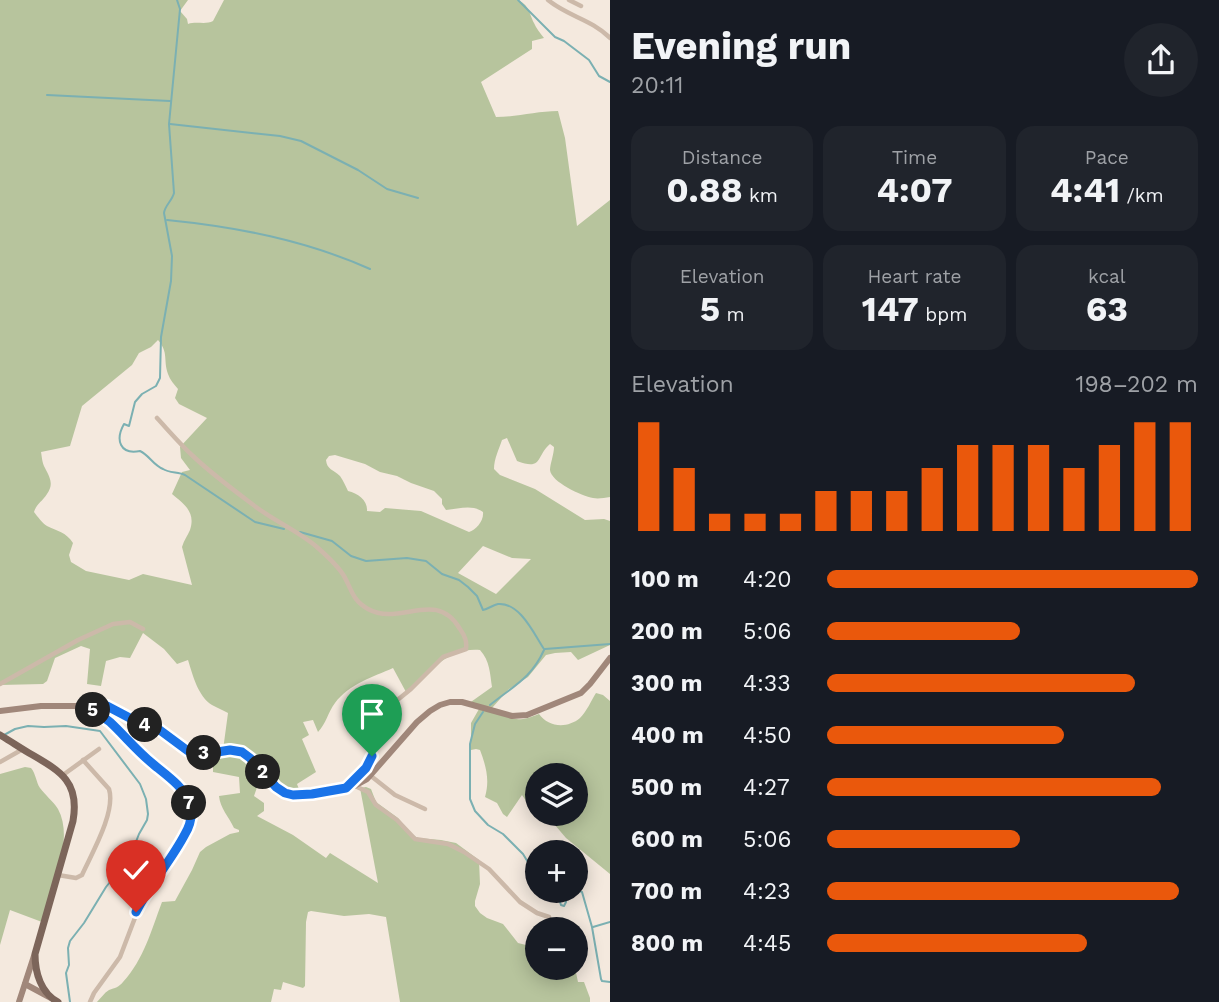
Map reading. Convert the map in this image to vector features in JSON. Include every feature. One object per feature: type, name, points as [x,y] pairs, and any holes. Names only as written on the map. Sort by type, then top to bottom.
[{"type":"main road","points":[[2,736],[63,775],[72,792],[75,811],[35,954],[39,981],[55,1000]]},
{"type":"street","points":[[548,0],[569,14],[597,26],[610,38]]},
{"type":"street","points":[[569,0],[582,6]]},
{"type":"street","points":[[157,418],[193,457],[258,508],[304,537],[322,552],[343,573],[352,595],[364,607],[380,614],[428,609],[441,611],[453,618],[464,636],[466,649],[440,660],[390,706],[370,762],[346,788]]},
{"type":"street","points":[[0,684],[52,653],[113,624],[130,622],[143,629]]},
{"type":"street","points":[[0,711],[41,706],[107,706],[143,725],[157,728],[188,751],[242,752],[285,793],[312,794],[354,786],[371,776],[417,722],[440,705],[468,702],[505,714],[521,716],[581,693],[610,658]]},
{"type":"street","points":[[89,705],[177,784],[190,803],[191,816],[186,834],[141,902],[120,957],[90,1002]]},
{"type":"street","points":[[0,762],[23,749]]},
{"type":"street","points":[[63,775],[99,749]]},
{"type":"street","points":[[57,874],[76,878],[82,875],[110,806],[108,789],[83,760]]},
{"type":"street","points":[[371,776],[395,795],[425,809]]},
{"type":"street","points":[[354,786],[368,792],[376,805],[397,820],[415,839],[448,844],[464,852],[489,869],[520,902],[549,917]]},
{"type":"street","points":[[19,1002],[35,954]]},
{"type":"street","points":[[25,984],[55,1000]]},
{"type":"green space","points":[[0,0],[188,0],[180,11],[188,24],[213,21],[224,0],[517,0],[524,4],[544,38],[532,41],[532,49],[481,82],[496,117],[558,111],[565,138],[577,226],[610,200],[610,497],[588,497],[556,479],[550,470],[554,447],[550,444],[538,461],[525,464],[517,461],[507,438],[502,440],[494,469],[500,475],[535,489],[585,520],[610,521],[610,645],[578,660],[571,652],[546,655],[528,677],[509,689],[492,708],[515,719],[539,714],[547,722],[564,725],[580,718],[596,693],[610,701],[610,874],[588,856],[588,840],[568,840],[556,826],[588,826],[588,763],[525,763],[525,799],[522,795],[507,817],[497,803],[485,797],[487,779],[484,762],[480,750],[471,750],[471,723],[479,709],[468,704],[492,687],[488,663],[480,650],[469,650],[449,657],[406,692],[393,668],[354,686],[335,703],[318,732],[313,720],[303,722],[309,735],[302,739],[316,772],[297,784],[302,797],[279,792],[261,776],[254,796],[264,803],[264,811],[257,816],[293,835],[326,858],[330,853],[378,883],[360,788],[371,789],[376,802],[398,818],[411,834],[418,838],[456,843],[479,860],[480,884],[475,906],[487,918],[503,924],[518,943],[525,945],[525,980],[584,982],[590,1002],[400,1002],[386,917],[369,914],[344,916],[311,911],[308,912],[306,922],[305,986],[303,988],[283,982],[281,990],[274,989],[271,1002],[97,1002],[107,991],[120,985],[130,973],[146,944],[162,902],[175,901],[200,852],[230,834],[239,832],[221,805],[219,796],[240,793],[239,777],[213,772],[213,754],[223,750],[228,713],[212,705],[203,696],[188,660],[177,664],[164,649],[143,633],[130,658],[120,657],[106,661],[101,686],[87,684],[90,649],[81,646],[55,658],[47,681],[43,684],[0,685]],"holes":[[[158,340],[163,349],[168,374],[178,389],[175,398],[179,404],[207,418],[180,447],[181,458],[190,470],[182,472],[172,494],[190,513],[190,530],[182,547],[192,585],[143,574],[129,580],[86,571],[71,562],[69,555],[73,543],[70,539],[45,525],[34,512],[51,484],[41,452],[70,446],[82,406],[132,365],[139,353]],[[335,455],[434,491],[442,499],[446,510],[474,508],[483,512],[481,522],[469,532],[421,511],[385,508],[380,512],[367,511],[362,498],[348,491],[340,476],[328,466],[326,460]],[[483,546],[512,558],[531,559],[496,594],[458,573]]]},
{"type":"green space","points":[[25,767],[31,768],[40,788],[58,809],[63,821],[63,850],[42,922],[10,910],[0,945],[0,774]]},
{"type":"waterway","points":[[177,0],[180,9],[169,124],[174,193],[164,213],[172,256],[171,281],[161,337],[160,378],[156,386],[142,394],[135,402],[129,426],[124,424],[120,441],[128,451],[140,451],[160,467],[185,475],[255,522],[284,529]]},
{"type":"waterway","points":[[518,0],[555,37],[589,60],[599,76],[610,82]]},
{"type":"waterway","points":[[47,95],[170,101]]},
{"type":"waterway","points":[[170,124],[280,136],[301,141],[358,170],[387,189],[418,198]]},
{"type":"waterway","points":[[167,220],[270,236],[321,250],[370,269]]},
{"type":"waterway","points":[[300,532],[332,541],[351,556],[366,561],[407,558],[426,561],[442,574],[459,580],[468,587],[477,596],[483,610],[498,604],[506,605],[520,613],[544,649]]},
{"type":"waterway","points":[[545,649],[610,644]]},
{"type":"waterway","points":[[490,705],[527,675],[544,650]]},
{"type":"waterway","points":[[483,712],[475,724],[470,744],[470,799],[475,811],[488,825],[503,834],[525,857]]},
{"type":"waterway","points":[[4,735],[28,726],[66,726],[100,731],[140,784],[146,799],[147,820],[130,857],[70,941],[66,973],[70,1002]]},
{"type":"waterway","points":[[560,903],[564,906],[566,903]]},
{"type":"waterway","points":[[585,903],[601,979],[610,982]]},
{"type":"waterway","points":[[593,927],[610,922]]},
{"type":"route","points":[[136,912],[186,834],[190,824],[190,803],[177,784],[89,705],[107,706],[143,725],[157,728],[188,751],[242,752],[276,787],[293,795],[346,788],[366,768],[372,756]]}]
